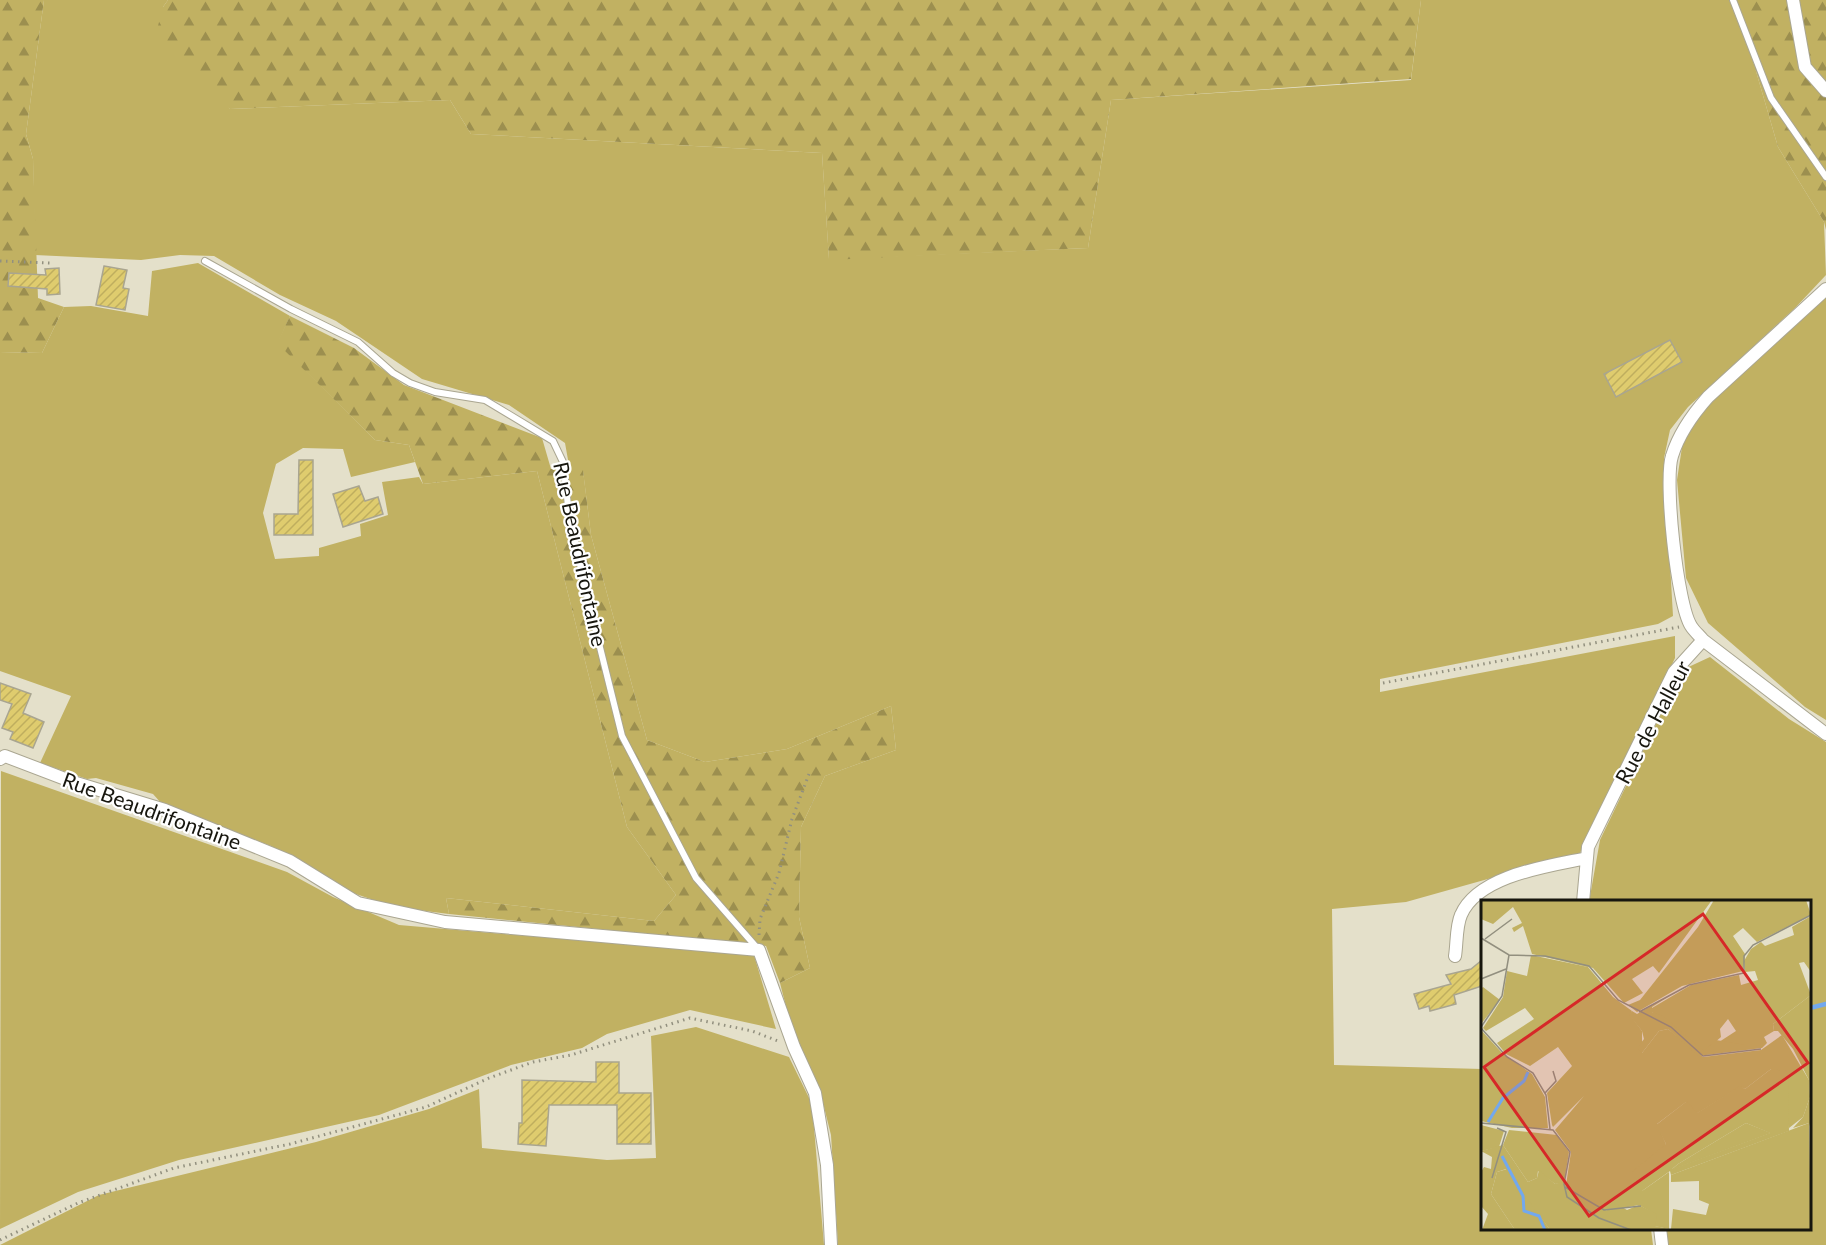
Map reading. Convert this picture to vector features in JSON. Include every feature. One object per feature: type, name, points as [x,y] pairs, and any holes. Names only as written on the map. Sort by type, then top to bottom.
[{"type":"street","points":[[1793,0],[1805,68],[1826,91]]},
{"type":"street","name":"Rue de Halleur","points":[[1582,900],[1588,847],[1674,672],[1703,640],[1690,625],[1677,574],[1670,481],[1671,458],[1679,437],[1691,415],[1708,397],[1826,289]]},
{"type":"street","points":[[1703,640],[1826,734]]},
{"type":"street","name":"Rue Beaudrifontaine","points":[[0,759],[5,756],[72,782],[165,810],[290,861],[358,903],[445,922],[759,950],[794,1047],[814,1093],[827,1165],[831,1245]]},
{"type":"street","points":[[1455,956],[1461,915],[1480,889],[1530,871],[1587,858]]},
{"type":"street","points":[[1660,1230],[1662,1245]]},
{"type":"lane","points":[[1733,0],[1771,98],[1826,177]]},
{"type":"lane","name":"Rue Beaudrifontaine","points":[[205,261],[291,309],[358,342],[410,383],[435,392],[485,400],[553,441],[560,451],[563,462],[569,514],[580,566],[622,735],[696,878],[759,950]]},
{"type":"path","points":[[0,261],[51,263]]},
{"type":"path","points":[[1383,684],[1690,625]]},
{"type":"path","points":[[759,950],[760,919],[779,873],[792,819],[809,774]]},
{"type":"path","points":[[0,1240],[78,1203],[174,1168],[290,1144],[426,1107],[489,1078],[533,1062],[571,1054],[690,1018],[752,1031],[794,1047]]},
{"type":"green space","points":[[0,0],[44,0],[26,134],[33,159],[38,298],[64,307],[42,353],[0,352]]},
{"type":"green space","points":[[44,0],[168,0],[163,7],[230,109],[450,100],[471,134],[822,153],[829,259],[1088,248],[1111,100],[1411,80],[1421,0],[1729,0],[1742,23],[1778,147],[1824,222],[1826,275],[1796,307],[1688,407],[1670,430],[1664,458],[1673,616],[1658,624],[1380,679],[1380,692],[1675,636],[1675,658],[1580,853],[1406,902],[1332,909],[1334,1065],[1481,1069],[1481,1230],[1651,1230],[1653,1245],[838,1245],[831,1135],[822,1099],[790,1022],[780,983],[810,968],[799,917],[801,827],[825,776],[896,750],[891,706],[787,749],[705,762],[647,740],[591,535],[583,471],[570,471],[565,443],[509,405],[422,379],[336,321],[280,295],[214,256],[180,255],[141,260],[35,255],[33,159],[26,134]]},
{"type":"green space","points":[[168,0],[1421,0],[1411,79],[1111,100],[1088,248],[829,260],[822,153],[471,134],[450,100],[230,109],[154,41],[163,7]]},
{"type":"green space","points":[[1729,0],[1826,0],[1826,230],[1824,222],[1778,147],[1742,23]]},
{"type":"green space","points":[[198,263],[290,316],[278,343],[375,440],[409,445],[415,462],[351,477],[343,449],[303,448],[276,464],[263,513],[275,559],[319,556],[319,548],[361,536],[360,524],[388,515],[382,482],[419,477],[423,484],[537,471],[627,827],[676,895],[654,921],[446,898],[449,914],[394,907],[350,892],[271,846],[162,804],[153,794],[96,778],[87,779],[40,763],[71,696],[0,671],[0,352],[42,353],[64,307],[91,306],[148,316],[152,271]]},
{"type":"green space","points":[[1826,291],[1826,720],[1805,707],[1708,623],[1686,578],[1677,480],[1684,434],[1706,404]]},
{"type":"green space","points":[[290,316],[354,348],[404,385],[542,438],[551,469],[583,470],[591,535],[647,740],[705,762],[787,749],[891,706],[896,750],[825,776],[801,827],[799,917],[810,968],[780,983],[766,946],[449,914],[446,898],[654,921],[676,895],[627,827],[537,471],[423,484],[409,445],[375,440],[277,343]]},
{"type":"green space","points":[[1710,657],[1789,719],[1826,742],[1826,1245],[1668,1245],[1666,1230],[1811,1230],[1811,900],[1589,900],[1600,840],[1682,670]]},
{"type":"green space","points":[[1,771],[287,872],[333,897],[399,925],[754,955],[776,1029],[690,1010],[607,1034],[582,1048],[511,1065],[379,1115],[179,1160],[78,1192],[0,1229]]},
{"type":"green space","points":[[696,1027],[789,1057],[812,1104],[824,1245],[0,1245],[99,1195],[316,1142],[429,1109],[479,1089],[482,1148],[607,1160],[656,1158],[651,1036]]},
{"type":"building","points":[[104,266],[127,270],[123,288],[129,289],[125,310],[96,305]]},
{"type":"building","points":[[59,268],[60,294],[47,295],[47,289],[8,286],[9,273],[46,275],[45,269]]},
{"type":"building","points":[[1670,340],[1682,362],[1616,397],[1604,374]]},
{"type":"building","points":[[299,460],[313,460],[313,535],[274,535],[274,514],[298,514]]},
{"type":"building","points":[[359,486],[365,501],[378,497],[383,514],[343,527],[333,494]]},
{"type":"building","points":[[0,683],[31,694],[23,713],[44,722],[33,748],[10,739],[13,732],[2,728],[12,704],[0,700]]},
{"type":"building","points":[[1481,961],[1481,986],[1454,995],[1456,1004],[1430,1011],[1429,1006],[1419,1009],[1414,994],[1451,984],[1446,975],[1471,969]]},
{"type":"building","points":[[596,1062],[619,1062],[619,1093],[651,1093],[651,1144],[617,1144],[617,1105],[549,1105],[546,1146],[518,1144],[519,1123],[522,1123],[522,1080],[596,1082]]},
{"type":"waterway","points":[[1811,1008],[1826,1004]]}]
